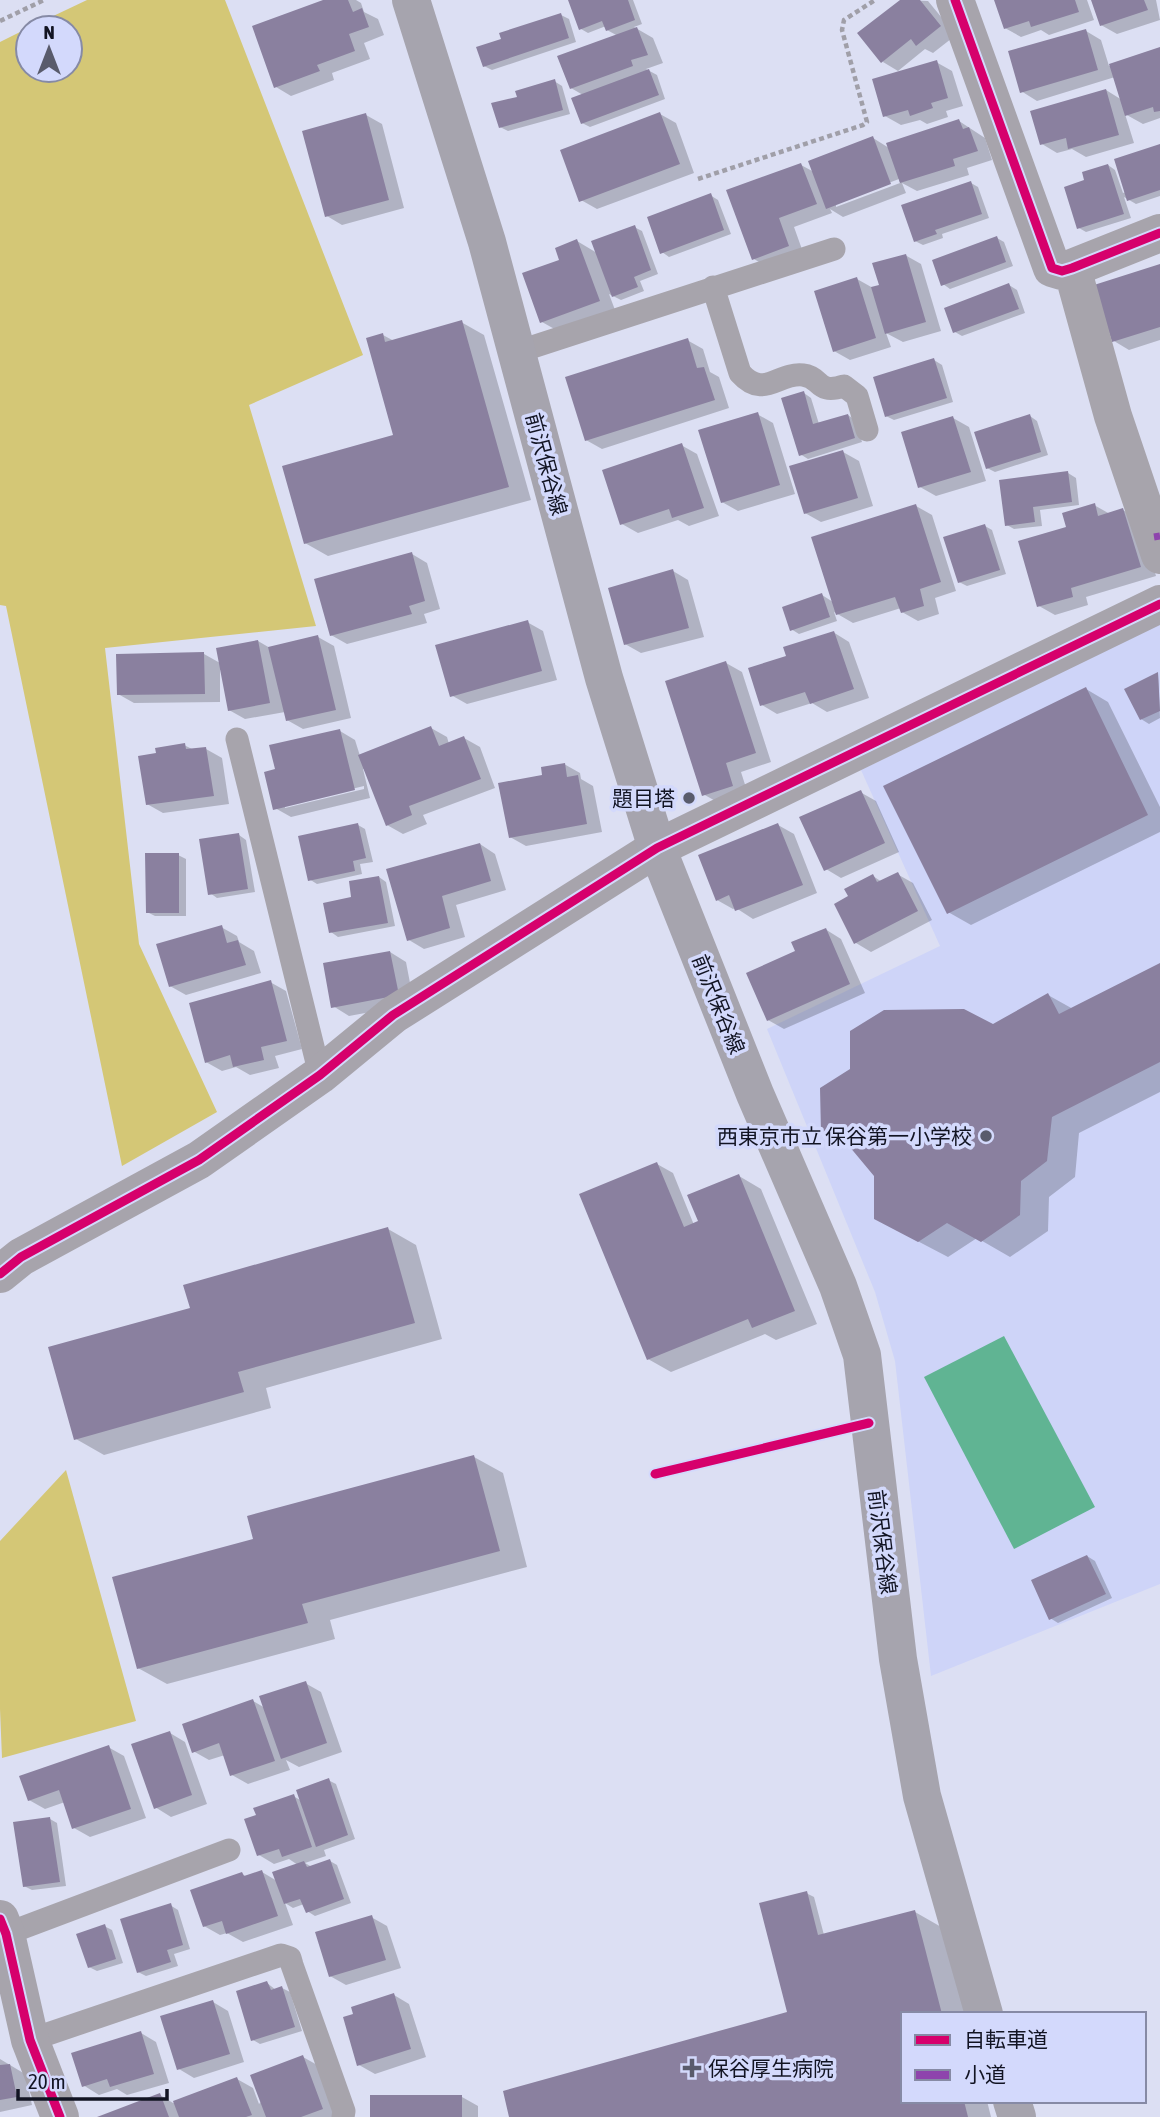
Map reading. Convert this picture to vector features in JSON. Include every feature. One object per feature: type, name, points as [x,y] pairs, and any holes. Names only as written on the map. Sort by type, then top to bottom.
[{"type":"main road","name":"前沢保谷線","points":[[411,0],[487,242],[604,678],[657,848],[755,1094],[838,1286],[862,1355],[898,1659],[917,1769],[942,1869],[983,2012]]},
{"type":"street","points":[[955,0],[1052,268],[1062,271],[1072,268],[1160,233]]},
{"type":"street","points":[[1072,268],[1113,416],[1160,555]]},
{"type":"street","points":[[0,1275],[20,1257],[199,1160],[320,1075],[393,1015],[657,848],[1160,604]]},
{"type":"street","points":[[3,1927],[30,2040],[60,2117]]},
{"type":"lane","points":[[517,352],[834,248]]},
{"type":"lane","points":[[713,287],[740,373],[748,382],[762,386],[801,374],[812,377],[819,386],[827,389],[844,386],[857,396],[867,430]]},
{"type":"lane","points":[[237,739],[320,1075]]},
{"type":"lane","points":[[3,1927],[229,1850]]},
{"type":"lane","points":[[30,2040],[281,1955],[290,1958],[344,2111],[343,2117]]},
{"type":"path","points":[[0,21],[44,0]]},
{"type":"path","points":[[698,179],[863,125],[867,121],[842,30],[844,20],[875,0]]},
{"type":"shaded area","points":[[87,0],[225,0],[363,355],[249,405],[316,626],[105,648],[139,944],[217,1112],[122,1166],[6,606],[0,605],[0,42],[14,35],[14,84],[84,84],[84,14],[58,14]]},
{"type":"shaded area","name":"西東京市立 保谷第一小学校","points":[[1160,624],[1160,1584],[931,1676],[895,1361],[875,1292],[767,1029],[940,946],[861,770]]},
{"type":"shaded area","points":[[1004,1336],[1095,1507],[1014,1549],[924,1377]]},
{"type":"shaded area","points":[[66,1470],[136,1721],[2,1758],[0,1541]]},
{"type":"building","points":[[323,0],[348,0],[353,12],[362,8],[369,27],[349,34],[355,51],[317,65],[320,71],[274,88],[252,26]]},
{"type":"building","points":[[568,0],[628,0],[635,20],[606,31],[602,21],[579,30]]},
{"type":"building","points":[[900,0],[920,0],[941,26],[916,46],[911,39],[881,63],[857,33]]},
{"type":"building","points":[[994,0],[1075,0],[1079,12],[1031,27],[1029,21],[1004,29]]},
{"type":"building","points":[[1091,0],[1144,0],[1148,10],[1100,26]]},
{"type":"building","points":[[561,13],[569,38],[483,67],[476,47],[501,39],[499,33]]},
{"type":"building","points":[[637,27],[648,55],[631,60],[633,66],[570,89],[557,56]]},
{"type":"building","points":[[1086,29],[1098,70],[1020,93],[1008,51]]},
{"type":"building","points":[[1160,47],[1160,111],[1154,112],[1153,107],[1125,116],[1109,64]]},
{"type":"building","points":[[937,60],[948,98],[931,103],[933,108],[910,116],[908,110],[883,117],[872,79]]},
{"type":"building","points":[[649,69],[659,95],[581,124],[571,98]]},
{"type":"building","points":[[555,79],[563,110],[499,128],[491,103],[517,97],[515,91]]},
{"type":"building","points":[[1106,89],[1119,135],[1068,149],[1066,138],[1040,145],[1030,111]]},
{"type":"building","points":[[660,112],[680,164],[579,202],[560,150]]},
{"type":"building","points":[[366,113],[389,200],[325,217],[302,131]]},
{"type":"building","points":[[959,119],[963,129],[969,127],[978,151],[953,159],[955,166],[900,183],[886,143]]},
{"type":"building","points":[[873,136],[891,184],[826,209],[808,161]]},
{"type":"building","points":[[1160,144],[1160,190],[1127,201],[1114,159]]},
{"type":"building","points":[[801,163],[817,204],[779,218],[789,246],[752,260],[726,190]]},
{"type":"building","points":[[1108,164],[1124,214],[1077,229],[1064,187],[1084,180],[1082,172]]},
{"type":"building","points":[[971,181],[982,214],[935,230],[937,234],[914,242],[901,205]]},
{"type":"building","points":[[711,193],[724,230],[660,254],[647,217]]},
{"type":"building","points":[[635,225],[651,270],[634,277],[638,287],[612,297],[591,241]]},
{"type":"building","points":[[997,236],[1006,262],[941,286],[932,260]]},
{"type":"building","points":[[577,239],[600,301],[540,323],[522,273],[559,260],[555,248]]},
{"type":"building","points":[[906,254],[926,322],[885,334],[871,287],[879,285],[872,263]]},
{"type":"building","points":[[1160,264],[1160,327],[1112,342],[1094,285]]},
{"type":"building","points":[[857,277],[876,338],[833,352],[814,291]]},
{"type":"building","points":[[1009,283],[1019,309],[953,333],[944,308]]},
{"type":"building","points":[[462,320],[509,487],[304,544],[282,466],[393,435],[366,338],[383,333],[385,342]]},
{"type":"building","points":[[688,338],[697,368],[704,367],[715,400],[585,441],[565,377]]},
{"type":"building","points":[[934,358],[947,398],[885,417],[873,377]]},
{"type":"building","points":[[804,391],[813,424],[848,414],[855,438],[799,456],[781,398]]},
{"type":"building","points":[[758,412],[780,485],[721,503],[698,430]]},
{"type":"building","points":[[1030,414],[1041,452],[986,469],[974,432]]},
{"type":"building","points":[[953,416],[971,472],[918,488],[901,432]]},
{"type":"building","points":[[682,443],[704,508],[672,518],[669,509],[620,525],[602,470]]},
{"type":"building","points":[[843,450],[858,498],[804,514],[789,466]]},
{"type":"building","points":[[1068,471],[1072,502],[1033,507],[1035,522],[1005,526],[999,480]]},
{"type":"building","points":[[1095,503],[1098,516],[1123,508],[1141,567],[1071,588],[1073,597],[1037,607],[1018,541],[1066,527],[1062,513]]},
{"type":"building","points":[[916,504],[941,582],[920,589],[924,606],[901,613],[895,597],[836,615],[811,537]]},
{"type":"building","points":[[985,524],[1000,570],[958,583],[943,537]]},
{"type":"building","points":[[412,552],[425,601],[409,606],[412,614],[330,636],[314,579]]},
{"type":"building","points":[[673,569],[689,628],[624,645],[608,588]]},
{"type":"building","points":[[822,593],[830,617],[790,631],[782,607]]},
{"type":"building","points":[[528,620],[542,671],[450,697],[435,645]]},
{"type":"building","points":[[834,631],[854,689],[810,704],[805,692],[760,706],[748,668],[786,656],[783,647]]},
{"type":"building","points":[[318,635],[336,710],[286,721],[268,647]]},
{"type":"building","points":[[258,640],[270,703],[228,711],[216,648]]},
{"type":"building","points":[[204,652],[205,694],[117,695],[116,654]]},
{"type":"building","points":[[726,661],[756,753],[726,763],[733,786],[702,796],[665,681]]},
{"type":"building","points":[[1158,672],[1160,711],[1140,720],[1124,689]]},
{"type":"building","points":[[1086,687],[1148,815],[947,914],[883,786]]},
{"type":"building","points":[[431,726],[439,746],[464,736],[481,779],[409,806],[412,815],[386,826],[358,755]]},
{"type":"building","points":[[340,729],[355,790],[273,810],[264,772],[275,769],[269,745]]},
{"type":"building","points":[[185,743],[186,749],[206,747],[214,796],[146,805],[138,756],[156,753],[155,748]]},
{"type":"building","points":[[565,763],[567,777],[578,775],[587,824],[509,838],[498,783],[542,775],[541,767]]},
{"type":"building","points":[[861,790],[885,843],[824,871],[799,817]]},
{"type":"building","points":[[358,823],[366,858],[353,861],[355,871],[308,881],[298,836]]},
{"type":"building","points":[[778,823],[803,885],[735,911],[729,895],[716,901],[698,855]]},
{"type":"building","points":[[239,833],[248,889],[208,895],[199,839]]},
{"type":"building","points":[[480,843],[491,881],[442,896],[450,928],[407,941],[386,869]]},
{"type":"building","points":[[145,853],[179,853],[179,913],[146,913]]},
{"type":"building","points":[[898,872],[918,911],[854,944],[834,904],[848,896],[844,889],[873,874],[877,882]]},
{"type":"building","points":[[379,876],[388,923],[329,933],[323,903],[351,897],[349,881]]},
{"type":"building","points":[[222,925],[227,943],[238,940],[246,965],[169,987],[156,944]]},
{"type":"building","points":[[826,928],[850,984],[767,1021],[746,973],[795,951],[791,942]]},
{"type":"building","points":[[390,951],[399,995],[331,1008],[323,963]]},
{"type":"building","points":[[1160,963],[1160,1062],[1052,1117],[1047,1161],[1021,1181],[1020,1215],[981,1242],[947,1223],[918,1242],[874,1219],[874,1176],[849,1146],[821,1133],[820,1088],[850,1069],[850,1031],[884,1010],[964,1009],[993,1024],[1048,993],[1059,1014]]},
{"type":"building","points":[[271,980],[287,1041],[261,1047],[264,1060],[233,1067],[230,1055],[205,1063],[189,1003]]},
{"type":"building","points":[[657,1162],[684,1227],[698,1221],[687,1195],[739,1174],[795,1311],[752,1328],[748,1319],[647,1360],[579,1194]]},
{"type":"building","points":[[388,1227],[415,1323],[238,1372],[244,1392],[74,1440],[48,1347],[190,1308],[183,1285]]},
{"type":"building","points":[[474,1455],[500,1551],[302,1604],[308,1623],[137,1669],[112,1577],[253,1539],[247,1516]]},
{"type":"building","points":[[1087,1555],[1106,1594],[1049,1620],[1031,1580]]},
{"type":"building","points":[[306,1681],[327,1743],[281,1759],[259,1696]]},
{"type":"building","points":[[253,1699],[275,1761],[230,1776],[219,1743],[192,1753],[182,1724]]},
{"type":"building","points":[[170,1731],[192,1795],[154,1809],[131,1744]]},
{"type":"building","points":[[109,1745],[131,1809],[72,1829],[59,1790],[28,1801],[19,1776]]},
{"type":"building","points":[[329,1778],[348,1835],[316,1847],[296,1790]]},
{"type":"building","points":[[294,1794],[312,1847],[282,1857],[279,1849],[257,1856],[244,1819],[256,1815],[253,1808]]},
{"type":"building","points":[[50,1817],[60,1882],[23,1887],[13,1822]]},
{"type":"building","points":[[330,1859],[344,1899],[306,1913],[300,1899],[284,1904],[272,1872],[304,1861],[307,1867]]},
{"type":"building","points":[[262,1870],[278,1916],[226,1934],[222,1921],[203,1927],[190,1890],[242,1872],[244,1876]]},
{"type":"building","points":[[807,1891],[818,1935],[915,1910],[941,2012],[901,2012],[901,2103],[964,2103],[968,2117],[509,2117],[503,2091],[787,2012],[759,1903]]},
{"type":"building","points":[[171,1903],[183,1945],[167,1950],[171,1962],[137,1973],[120,1919]]},
{"type":"building","points":[[372,1915],[386,1960],[329,1977],[315,1932]]},
{"type":"building","points":[[105,1924],[116,1959],[88,1968],[76,1934]]},
{"type":"building","points":[[267,1981],[271,1990],[282,1986],[295,2027],[251,2041],[236,1991]]},
{"type":"building","points":[[394,1993],[411,2049],[357,2066],[343,2017],[353,2014],[351,2007]]},
{"type":"building","points":[[213,2000],[230,2054],[177,2070],[160,2016]]},
{"type":"building","points":[[141,2031],[154,2074],[110,2087],[107,2079],[82,2087],[71,2053]]},
{"type":"building","points":[[303,2055],[323,2109],[301,2117],[266,2117],[250,2075]]},
{"type":"building","points":[[10,2064],[17,2097],[0,2100],[0,2065]]},
{"type":"building","points":[[237,2077],[252,2115],[179,2117],[173,2101]]},
{"type":"building","points":[[160,2093],[169,2117],[97,2117]]},
{"type":"building","points":[[370,2095],[462,2095],[462,2117],[370,2117]]},
{"type":"marked path","points":[[1154,537],[1160,536]]},
{"type":"cycle path","points":[[955,0],[1052,268],[1062,271],[1072,268],[1160,233]]},
{"type":"cycle path","points":[[0,1274],[21,1257],[199,1160],[320,1075],[393,1015],[657,848],[1160,604]]},
{"type":"cycle path","points":[[655,1474],[869,1423]]},
{"type":"cycle path","points":[[0,1919],[6,1934],[30,2040],[60,2117]]},
{"type":"place","name":"題目塔","points":[[689,798]]},
{"type":"place","name":"西東京市立 保谷第一小学校","points":[[986,1136]]},
{"type":"place","name":"保谷厚生病院","points":[[692,2068]]}]
